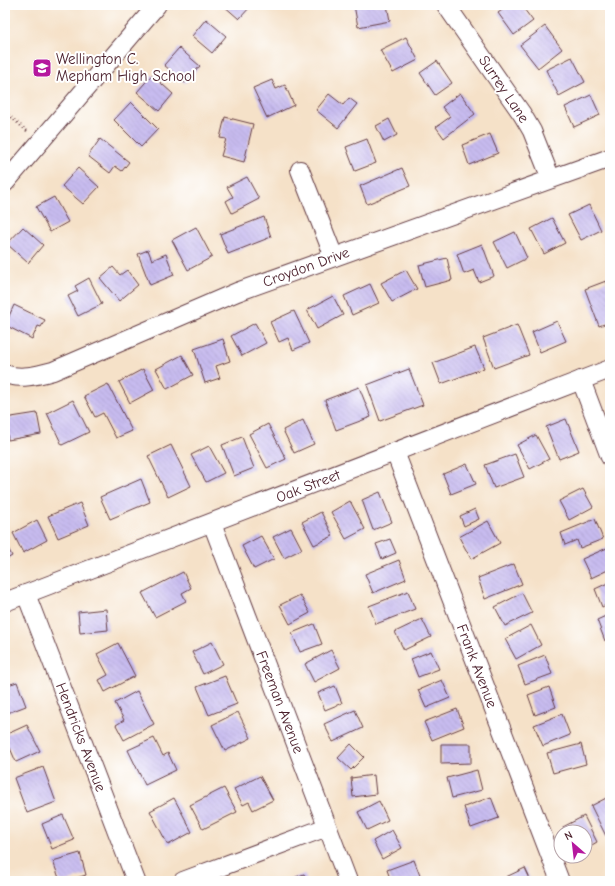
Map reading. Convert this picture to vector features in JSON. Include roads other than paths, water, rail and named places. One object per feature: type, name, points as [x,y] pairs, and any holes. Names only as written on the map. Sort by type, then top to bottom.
[{"type":"street","points":[[5,183],[157,5]]},
{"type":"street","name":"Surrey Lane","points":[[446,5],[522,114],[535,138],[551,179]]},
{"type":"street","name":"Croydon Drive","points":[[5,374],[11,376],[35,376],[53,371],[237,292],[610,158]]},
{"type":"street","points":[[300,170],[334,257]]},
{"type":"street","name":"Oak Street","points":[[5,602],[610,369]]},
{"type":"street","points":[[581,380],[610,457]]},
{"type":"street","name":"Frank Avenue","points":[[395,452],[560,881]]},
{"type":"street","name":"Freeman Avenue","points":[[212,522],[348,881]]},
{"type":"street","name":"Hendricks Avenue","points":[[26,594],[136,881]]},
{"type":"street","points":[[183,881],[328,827]]},
{"type":"place","name":"Wellington C. Mepham High School","points":[[42,68]]}]
